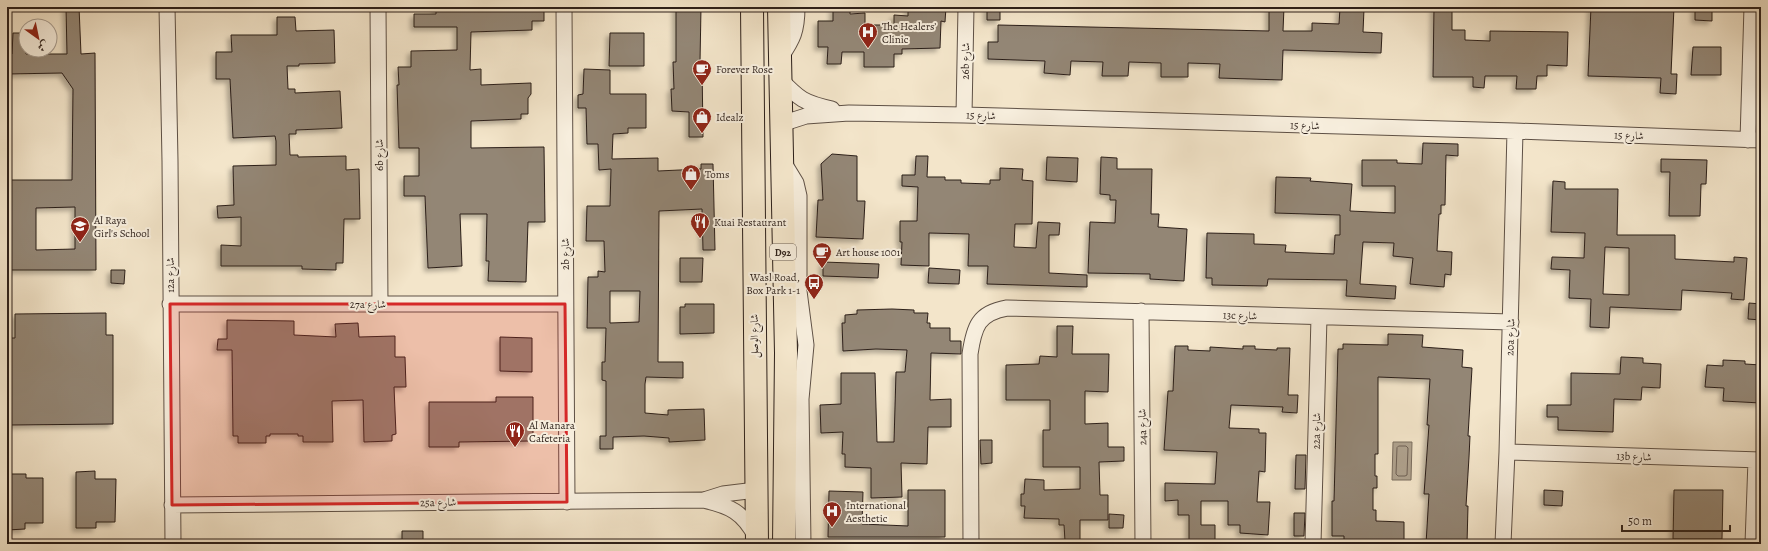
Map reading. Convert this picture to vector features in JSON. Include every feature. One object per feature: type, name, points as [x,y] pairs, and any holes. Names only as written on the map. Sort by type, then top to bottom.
[{"type":"main road","name":"شارع الوصل","points":[[752,7],[756,490],[761,542]]},
{"type":"main road","points":[[761,7],[763,101],[768,113],[782,124]]},
{"type":"main road","name":"D92","points":[[779,7],[786,353],[784,544]]},
{"type":"street","name":"12a شارع","points":[[167,7],[170,161],[173,544]]},
{"type":"street","name":"6b شارع","points":[[378,7],[380,304]]},
{"type":"street","name":"2b شارع","points":[[564,7],[567,502]]},
{"type":"street","points":[[780,69],[795,34],[797,7]]},
{"type":"street","name":"26b شارع","points":[[964,115],[966,7]]},
{"type":"street","points":[[1752,7],[1754,140]]},
{"type":"street","name":"شارع 15","points":[[780,69],[797,97],[804,102],[848,113]]},
{"type":"street","name":"شارع 15","points":[[782,124],[806,116],[848,113],[1515,131],[1754,140]]},
{"type":"street","name":"20a شارع","points":[[1504,544],[1515,131]]},
{"type":"street","points":[[781,159],[796,183],[799,196],[799,291],[806,344],[801,399],[803,544]]},
{"type":"street","name":"27a شارع","points":[[170,304],[565,304]]},
{"type":"street","name":"13c شارع","points":[[971,544],[970,354],[976,326],[984,316],[995,310],[1007,308],[1141,311],[1511,322]]},
{"type":"street","name":"24a شارع","points":[[1141,311],[1143,544]]},
{"type":"street","name":"22a شارع","points":[[1313,544],[1319,317]]},
{"type":"street","name":"13b شارع","points":[[1507,452],[1759,460]]},
{"type":"street","points":[[1754,543],[1759,460]]},
{"type":"street","name":"25a شارع","points":[[703,500],[723,494],[756,490]]},
{"type":"street","name":"25a شارع","points":[[172,505],[703,500],[720,504],[737,512],[750,525],[761,542]]},
{"type":"highlighted area","points":[[170,304],[565,304],[567,502],[172,505]]},
{"type":"water","points":[[1393,442],[1412,442],[1411,480],[1392,480]]},
{"type":"building","points":[[66,7],[79,7],[81,54],[95,53],[96,270],[7,270],[7,180],[72,180],[73,89],[62,73],[7,74],[7,54],[12,54],[13,33],[18,33],[18,58],[58,58],[58,54],[67,54]],"holes":[[[75,207],[75,249],[36,250],[36,208]]]},
{"type":"building","points":[[436,7],[544,7],[544,21],[532,21],[532,30],[471,32],[470,70],[481,69],[481,85],[531,83],[531,94],[528,98],[528,114],[521,114],[521,119],[471,121],[471,148],[544,147],[545,222],[528,222],[526,282],[488,281],[489,261],[486,261],[487,214],[460,214],[462,266],[428,268],[425,196],[404,196],[404,176],[419,176],[419,148],[399,148],[397,85],[399,85],[398,67],[411,67],[411,51],[457,50],[457,27],[414,27],[414,14],[436,14]]},
{"type":"building","points":[[676,7],[701,7],[700,62],[702,62],[703,137],[689,137],[689,112],[672,111],[671,89],[674,89],[673,62],[676,62]]},
{"type":"building","points":[[934,7],[946,7],[945,22],[941,21],[940,48],[902,49],[902,54],[894,54],[894,67],[864,67],[864,52],[842,52],[841,64],[827,64],[828,47],[818,47],[818,21],[833,21],[833,8],[850,8],[850,14],[865,13],[865,25],[894,25],[894,15],[908,16],[908,8],[933,9]]},
{"type":"building","points":[[987,7],[1000,7],[1000,20],[987,20]]},
{"type":"building","points":[[1269,7],[1284,7],[1283,31],[1312,31],[1312,23],[1339,24],[1340,8],[1364,9],[1363,32],[1382,33],[1381,53],[1283,50],[1282,80],[1219,78],[1220,64],[1188,63],[1188,77],[1161,77],[1161,63],[1129,62],[1128,76],[1102,76],[1103,62],[1071,61],[1070,75],[1044,73],[1045,61],[988,59],[988,42],[998,42],[998,25],[1269,31]]},
{"type":"building","points":[[1434,7],[1452,7],[1452,30],[1465,30],[1465,40],[1490,41],[1490,31],[1568,32],[1567,66],[1547,65],[1547,76],[1537,76],[1536,89],[1516,89],[1517,76],[1485,76],[1484,88],[1473,87],[1473,77],[1433,77]]},
{"type":"building","points":[[1591,7],[1674,7],[1671,74],[1677,74],[1676,94],[1660,93],[1661,78],[1588,76]]},
{"type":"building","points":[[1695,7],[1712,8],[1712,21],[1695,20]]},
{"type":"building","points":[[277,17],[295,17],[296,31],[334,30],[335,63],[299,64],[299,66],[287,66],[288,89],[295,89],[295,93],[340,91],[342,128],[296,130],[296,134],[289,134],[290,155],[298,155],[298,157],[346,156],[346,170],[359,169],[360,219],[344,219],[343,263],[336,263],[336,270],[302,269],[302,266],[221,266],[221,245],[241,246],[241,217],[218,218],[217,206],[234,205],[233,166],[276,165],[276,141],[275,136],[233,138],[230,79],[216,79],[216,52],[232,52],[231,35],[277,35]]},
{"type":"building","points":[[610,33],[644,33],[644,66],[609,66]]},
{"type":"building","points":[[1693,47],[1721,47],[1721,75],[1691,75]]},
{"type":"building","points":[[584,69],[610,70],[610,94],[646,94],[646,128],[628,128],[628,133],[613,134],[612,159],[658,158],[658,171],[701,169],[701,164],[713,164],[715,250],[703,250],[702,209],[659,211],[658,362],[683,362],[683,378],[646,377],[645,384],[645,413],[668,415],[668,410],[704,409],[705,440],[669,442],[669,438],[644,436],[613,437],[613,449],[600,449],[600,436],[606,436],[606,381],[602,380],[602,362],[605,362],[606,328],[587,328],[588,277],[598,277],[598,271],[605,272],[604,241],[586,241],[587,206],[610,206],[611,169],[599,170],[598,144],[587,144],[586,108],[578,108],[578,95],[583,94]],"holes":[[[610,291],[640,291],[639,322],[610,323]]]},
{"type":"building","points":[[1423,143],[1458,144],[1458,156],[1446,155],[1445,205],[1441,205],[1441,214],[1439,214],[1437,251],[1452,252],[1451,275],[1445,274],[1444,287],[1410,284],[1413,258],[1393,256],[1394,243],[1363,242],[1360,284],[1396,286],[1395,299],[1346,296],[1347,280],[1268,279],[1267,286],[1212,285],[1212,278],[1206,278],[1207,233],[1254,234],[1254,244],[1286,245],[1285,252],[1334,254],[1335,235],[1340,235],[1340,215],[1275,213],[1276,177],[1311,178],[1310,181],[1352,184],[1350,211],[1395,213],[1395,186],[1362,186],[1362,160],[1397,160],[1397,163],[1422,164]]},
{"type":"building","points":[[832,154],[857,156],[857,201],[865,201],[863,239],[816,237],[818,200],[823,200],[821,164]]},
{"type":"building","points":[[916,156],[928,156],[927,177],[945,177],[945,180],[961,180],[961,183],[990,184],[990,180],[1000,180],[1000,168],[1023,169],[1022,180],[1033,181],[1032,224],[1015,224],[1014,247],[1036,248],[1038,222],[1060,223],[1059,235],[1049,235],[1049,273],[1087,275],[1087,287],[987,284],[988,266],[968,266],[969,234],[929,233],[929,266],[901,265],[902,242],[900,242],[900,221],[917,221],[918,187],[902,186],[902,175],[915,175]]},
{"type":"building","points":[[1047,157],[1078,158],[1077,182],[1046,180]]},
{"type":"building","points":[[1101,157],[1117,158],[1117,169],[1152,169],[1151,214],[1159,214],[1158,227],[1187,229],[1184,281],[1150,279],[1150,274],[1088,273],[1090,222],[1115,223],[1116,200],[1110,200],[1110,195],[1100,194]]},
{"type":"building","points":[[1661,159],[1707,160],[1706,184],[1701,184],[1700,216],[1669,216],[1670,172],[1661,172]]},
{"type":"building","points":[[1553,181],[1565,182],[1565,189],[1618,189],[1617,235],[1675,235],[1675,259],[1734,262],[1734,257],[1747,258],[1744,300],[1731,299],[1732,293],[1682,290],[1681,310],[1610,307],[1609,328],[1590,327],[1591,299],[1569,298],[1570,270],[1551,269],[1552,257],[1584,258],[1585,233],[1551,232]],"holes":[[[1605,247],[1629,248],[1629,295],[1603,294]]]},
{"type":"building","points":[[680,258],[703,258],[702,282],[680,282]]},
{"type":"building","points":[[823,262],[879,264],[878,278],[823,276]]},
{"type":"building","points":[[929,268],[960,270],[959,284],[928,283]]},
{"type":"building","points":[[111,270],[125,270],[124,284],[111,283]]},
{"type":"building","points":[[1749,303],[1761,304],[1761,320],[1748,319]]},
{"type":"building","points":[[685,304],[714,304],[714,333],[680,334],[680,307],[685,307]]},
{"type":"building","points":[[857,310],[914,310],[914,313],[928,313],[927,323],[930,323],[930,328],[950,328],[950,341],[961,341],[961,354],[931,353],[930,400],[951,399],[951,427],[928,427],[927,464],[901,463],[902,497],[871,498],[871,468],[845,467],[845,454],[842,454],[843,432],[821,433],[820,405],[841,404],[841,373],[875,373],[877,442],[894,442],[896,372],[905,372],[907,350],[876,349],[843,351],[842,323],[845,323],[845,315],[857,314]]},
{"type":"building","points":[[106,313],[106,335],[113,335],[113,424],[10,425],[9,338],[15,338],[15,314]]},
{"type":"building","points":[[227,320],[294,321],[294,335],[336,337],[335,324],[358,323],[359,337],[395,336],[395,357],[405,357],[406,387],[394,387],[396,434],[392,435],[392,441],[364,442],[363,400],[332,401],[333,442],[303,442],[303,436],[298,436],[298,434],[270,434],[270,436],[266,436],[266,443],[238,443],[238,436],[233,436],[232,350],[217,350],[218,339],[227,339]]},
{"type":"building","points":[[1057,326],[1073,326],[1072,354],[1109,354],[1108,392],[1085,391],[1085,424],[1108,423],[1108,447],[1124,447],[1124,461],[1099,462],[1100,495],[1108,495],[1108,520],[1080,520],[1080,540],[1065,541],[1064,525],[1059,525],[1059,519],[1024,518],[1025,506],[1021,506],[1021,494],[1024,494],[1025,479],[1044,480],[1044,490],[1080,489],[1080,467],[1043,467],[1043,430],[1050,430],[1050,400],[1006,400],[1006,365],[1039,364],[1040,356],[1057,357]]},
{"type":"building","points":[[1388,334],[1423,335],[1422,347],[1463,350],[1462,367],[1472,368],[1466,506],[1468,506],[1467,544],[1426,544],[1429,494],[1424,494],[1429,425],[1427,425],[1430,379],[1378,377],[1378,454],[1375,454],[1375,476],[1377,476],[1377,488],[1373,488],[1373,510],[1376,510],[1376,521],[1404,522],[1404,544],[1344,544],[1344,536],[1332,536],[1338,349],[1343,349],[1343,344],[1388,345]]},
{"type":"building","points":[[500,337],[532,338],[532,372],[500,371]]},
{"type":"building","points":[[1175,346],[1188,346],[1188,350],[1210,351],[1210,347],[1243,349],[1243,346],[1255,346],[1255,349],[1277,350],[1277,348],[1290,348],[1288,395],[1298,395],[1297,413],[1282,412],[1283,407],[1231,405],[1229,428],[1259,429],[1259,433],[1266,433],[1265,472],[1259,471],[1257,502],[1270,502],[1268,535],[1240,533],[1240,525],[1228,525],[1228,501],[1201,501],[1201,525],[1215,525],[1215,544],[1189,544],[1189,515],[1178,515],[1178,500],[1165,501],[1165,483],[1215,484],[1217,452],[1164,450],[1168,391],[1173,391]]},
{"type":"building","points":[[1621,357],[1643,358],[1643,363],[1661,364],[1660,388],[1642,387],[1641,400],[1614,399],[1613,432],[1558,430],[1558,417],[1547,417],[1547,405],[1571,405],[1571,373],[1620,374]]},
{"type":"building","points":[[1723,360],[1745,361],[1745,364],[1761,365],[1761,403],[1723,401],[1724,388],[1705,387],[1707,365],[1723,366]]},
{"type":"building","points":[[496,397],[533,397],[533,434],[531,434],[531,441],[459,442],[459,447],[429,447],[429,402],[496,402]]},
{"type":"building","points":[[980,440],[992,440],[992,463],[981,464]]},
{"type":"building","points":[[1296,455],[1306,455],[1305,489],[1295,489]]},
{"type":"building","points":[[95,471],[95,479],[116,479],[115,522],[96,522],[96,528],[76,528],[76,472]]},
{"type":"building","points":[[7,474],[26,474],[26,478],[43,478],[43,523],[25,523],[25,529],[7,530]]},
{"type":"building","points":[[908,490],[945,490],[945,537],[828,537],[829,491],[863,492],[862,524],[908,526]]},
{"type":"building","points":[[1544,490],[1563,491],[1562,506],[1544,505]]},
{"type":"building","points":[[1674,490],[1723,490],[1722,539],[1673,539]]},
{"type":"building","points":[[1294,513],[1305,513],[1304,536],[1294,536]]},
{"type":"building","points":[[1109,514],[1124,515],[1123,528],[1109,528]]},
{"type":"building","points":[[402,531],[423,531],[423,543],[402,542]]},
{"type":"place","name":"The Healers’ Clinic","points":[[868,49]]},
{"type":"place","name":"Forever Rose","points":[[702,86]]},
{"type":"place","name":"Idealz","points":[[702,134]]},
{"type":"place","name":"Toms","points":[[691,191]]},
{"type":"place","name":"Kuai Restaurant","points":[[700,239]]},
{"type":"place","name":"Al Raya Girl's School","points":[[80,243]]},
{"type":"place","name":"Art house 1001","points":[[822,269]]},
{"type":"place","name":"Wasl Road, Box Park 1-1","points":[[814,300]]},
{"type":"place","name":"Al Manara Cafeteria","points":[[515,448]]},
{"type":"place","name":"International Aesthetic","points":[[832,528]]}]
